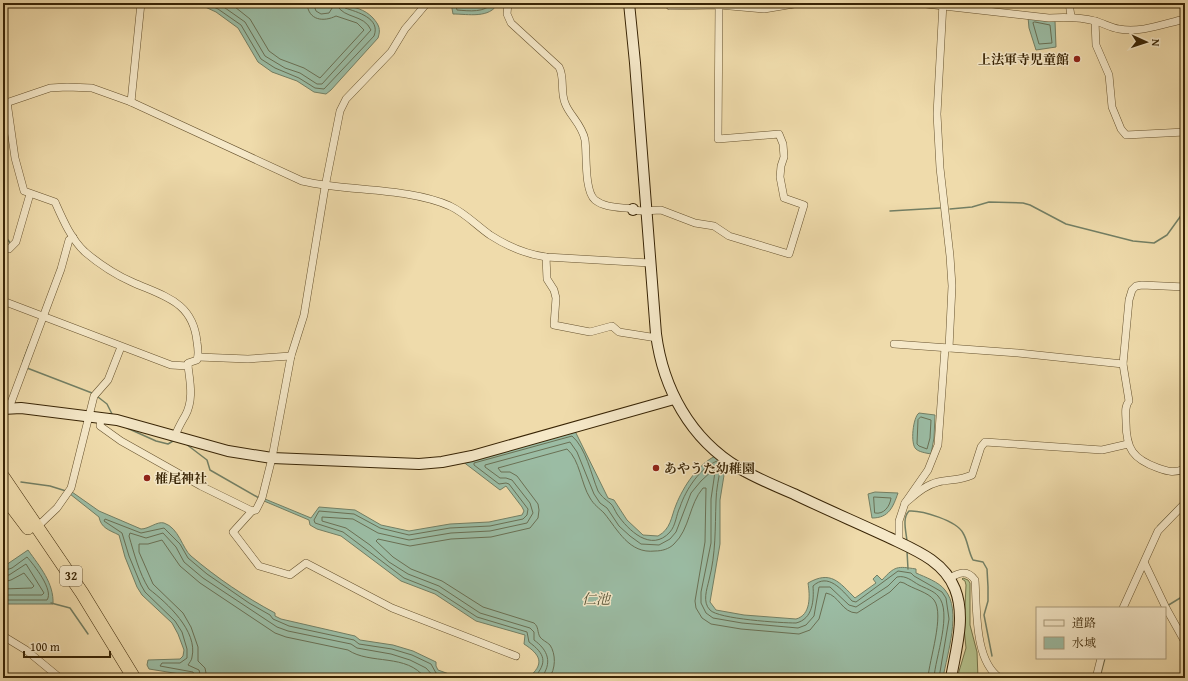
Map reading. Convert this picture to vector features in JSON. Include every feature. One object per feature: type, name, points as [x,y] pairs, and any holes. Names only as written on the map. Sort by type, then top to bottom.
[{"type":"highway","name":"32","points":[[3,477],[82,592],[134,678]]},
{"type":"highway","name":"32","points":[[3,495],[75,596],[124,678]]},
{"type":"street","points":[[131,102],[141,3]]},
{"type":"street","points":[[427,3],[405,29],[391,52],[346,99],[340,111],[325,187],[304,315],[291,356],[272,458],[262,499],[256,510],[252,511],[233,532],[259,566],[290,574],[306,563],[392,608],[516,656]]},
{"type":"street","points":[[508,3],[507,14],[511,23],[559,67],[562,74],[565,103],[576,119],[585,139],[589,189],[593,197],[610,207],[633,209],[642,212],[645,210],[661,210],[695,223],[707,224],[729,236],[789,254],[804,205],[784,198],[780,177],[784,157],[783,144],[779,134],[718,139],[719,5]]},
{"type":"street","points":[[629,3],[656,338],[660,360],[674,399],[697,431],[714,449],[738,468],[901,543],[936,562],[949,578],[959,599],[960,622],[951,678]]},
{"type":"street","points":[[670,6],[719,5],[764,9],[800,3]]},
{"type":"street","points":[[917,3],[943,4],[1049,18],[1071,16],[1095,21],[1117,29],[1132,30],[1148,29],[1185,19]]},
{"type":"street","points":[[1069,3],[1071,16]]},
{"type":"street","points":[[901,543],[899,521],[905,503],[928,470],[938,445],[952,286],[940,168],[937,114],[943,4]]},
{"type":"street","points":[[1095,21],[1096,45],[1109,75],[1112,107],[1121,129],[1126,134],[1185,132]]},
{"type":"street","points":[[175,436],[178,425],[188,409],[191,394],[188,363],[197,360],[198,356],[196,335],[192,320],[176,302],[126,278],[88,254],[64,224],[56,202],[24,191],[15,158],[5,103],[34,92],[67,87],[92,88],[131,102],[302,181],[325,187],[380,191],[434,201],[450,206],[462,213],[490,235],[512,248],[529,254],[546,258],[650,263]]},
{"type":"street","points":[[3,248],[9,249],[16,242],[30,194]]},
{"type":"street","points":[[73,237],[69,240],[61,270],[44,316],[6,409],[117,420],[228,451],[272,458],[419,464],[442,462],[472,456],[674,399]]},
{"type":"street","points":[[546,258],[546,279],[554,290],[556,298],[554,326],[590,332],[612,326],[619,332],[656,338]]},
{"type":"street","points":[[1185,287],[1142,285],[1136,286],[1132,290],[1129,300],[1123,364],[1129,401],[1126,405],[1126,433],[1128,444],[1135,456],[1145,463],[1172,473],[1185,469]]},
{"type":"street","points":[[3,301],[171,365],[188,366]]},
{"type":"street","points":[[894,344],[1123,364]]},
{"type":"street","points":[[37,527],[57,508],[69,491],[94,396],[108,380],[121,347]]},
{"type":"street","points":[[198,356],[248,359],[291,356]]},
{"type":"street","points":[[101,418],[100,426],[121,441],[201,486],[252,511]]},
{"type":"street","points":[[905,503],[926,487],[938,482],[957,481],[972,475],[981,447],[985,442],[1102,450],[1128,444]]},
{"type":"street","points":[[1124,607],[1145,564],[1158,531],[1185,503]]},
{"type":"street","points":[[1145,564],[1165,607]]},
{"type":"street","points":[[949,578],[963,572],[968,573],[975,580],[975,620],[978,632],[989,669],[1000,678]]},
{"type":"street","points":[[1166,609],[1185,642]]},
{"type":"street","points":[[3,636],[26,650],[60,678]]},
{"type":"street","points":[[1096,678],[1101,659]]},
{"type":"shaded area","points":[[962,579],[968,580],[970,583],[970,625],[977,652],[978,678],[957,678],[966,648],[964,628],[966,585],[965,581]]},
{"type":"water","points":[[194,3],[310,3],[318,5],[351,7],[366,12],[373,18],[379,27],[379,35],[378,38],[331,90],[326,94],[314,92],[297,81],[272,72],[258,62],[238,28],[216,12],[203,6],[196,7]]},
{"type":"water","points":[[451,3],[498,3],[494,8],[484,14],[472,15],[453,14]]},
{"type":"water","points":[[1028,17],[1055,21],[1056,47],[1036,50],[1029,28]]},
{"type":"water","points":[[919,413],[935,415],[934,438],[931,454],[919,451],[914,446],[914,425]]},
{"type":"water","name":"仁池","points":[[575,431],[608,498],[614,500],[627,520],[643,535],[658,536],[666,530],[687,483],[704,463],[718,455],[726,463],[720,500],[720,544],[710,602],[716,610],[744,615],[796,619],[801,617],[807,609],[809,599],[808,583],[816,579],[829,578],[834,580],[855,598],[876,583],[873,579],[877,575],[882,580],[890,572],[900,567],[916,569],[916,573],[932,580],[945,590],[950,599],[953,620],[952,632],[943,678],[528,678],[537,668],[539,660],[534,652],[524,644],[525,635],[476,621],[435,594],[401,581],[341,536],[317,529],[310,525],[309,520],[264,501],[265,499],[311,518],[319,507],[355,510],[381,525],[409,531],[450,524],[489,522],[522,515],[524,511],[522,507],[506,486],[500,490],[462,461]]},
{"type":"water","points":[[72,492],[99,511],[141,529],[161,523],[169,526],[177,534],[191,556],[242,594],[275,613],[275,616],[281,619],[355,636],[360,640],[393,645],[413,651],[436,662],[438,670],[460,678],[205,678],[149,669],[147,665],[148,660],[180,659],[183,656],[184,650],[178,634],[172,623],[142,595],[137,587],[125,557],[119,535],[104,526],[99,517],[70,494]]},
{"type":"water","points":[[875,492],[898,493],[890,511],[878,518],[872,518],[868,494]]},
{"type":"water","points":[[28,550],[49,582],[53,596],[53,604],[3,604],[3,567]]},
{"type":"waterway","points":[[950,209],[972,207],[989,202],[1023,203],[1030,205],[1066,224],[1133,241],[1154,243],[1167,235],[1185,210]]},
{"type":"waterway","points":[[890,211],[940,208]]},
{"type":"waterway","points":[[5,236],[11,244]]},
{"type":"waterway","points":[[23,361],[29,345]]},
{"type":"waterway","points":[[27,368],[92,393]]},
{"type":"waterway","points":[[98,397],[107,404],[112,414]]},
{"type":"waterway","points":[[127,428],[156,441],[168,444],[173,441]]},
{"type":"waterway","points":[[186,444],[207,460],[210,470],[259,498]]},
{"type":"waterway","points":[[21,482],[50,486],[66,491]]},
{"type":"waterway","points":[[1158,526],[1179,505]]},
{"type":"waterway","points":[[907,541],[905,521],[909,511],[922,512],[939,517],[954,524],[963,533],[973,560],[983,562],[987,569],[988,601],[984,615],[992,656]]},
{"type":"waterway","points":[[907,551],[908,569]]},
{"type":"waterway","points":[[1167,606],[1185,595]]},
{"type":"waterway","points":[[51,603],[70,608],[88,634]]},
{"type":"waterway","points":[[1103,678],[1101,673],[1105,659]]},
{"type":"waterway","points":[[1011,677],[1021,675],[1030,678]]},
{"type":"place","name":"上法軍寺児童館","points":[[1077,59]]},
{"type":"place","name":"あやうた幼稚園","points":[[656,468]]},
{"type":"place","name":"椎尾神社","points":[[147,478]]}]
